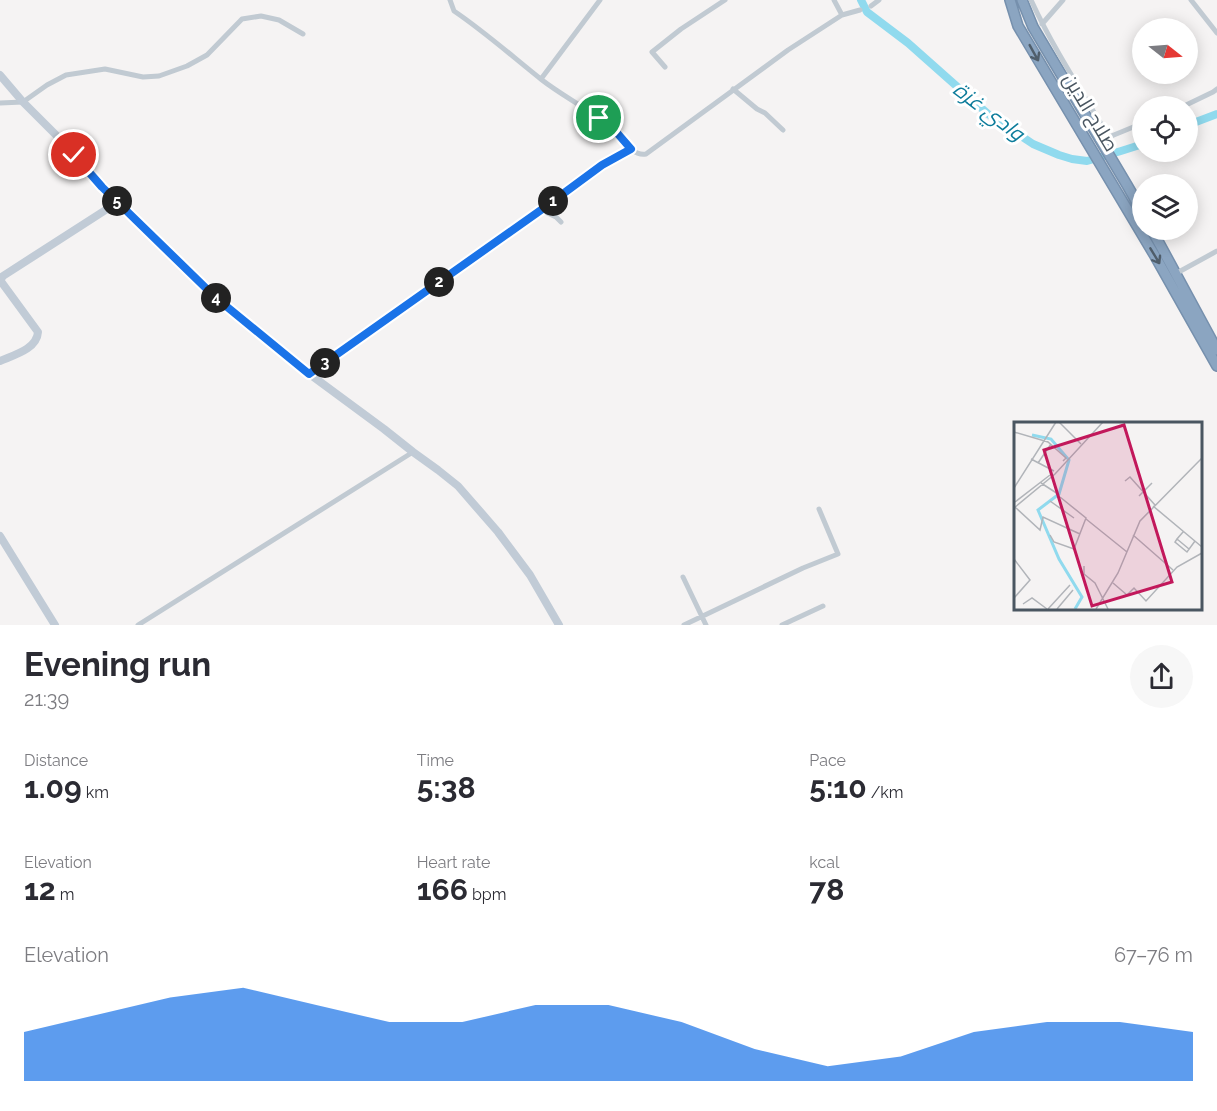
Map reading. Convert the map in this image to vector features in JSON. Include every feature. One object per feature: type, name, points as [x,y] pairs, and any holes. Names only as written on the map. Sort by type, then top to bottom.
[{"type":"highway","name":"صلاح الدين","points":[[1010,0],[1018,26],[1155,256],[1217,366]]},
{"type":"highway","name":"صلاح الدين","points":[[1022,0],[1033,27],[1132,194]]},
{"type":"highway","points":[[1157,240],[1217,350]]},
{"type":"street","points":[[450,0],[454,11],[541,79],[599,118],[638,155],[646,154],[788,50],[842,15],[860,10]]},
{"type":"street","points":[[541,79],[600,0]]},
{"type":"street","points":[[665,67],[652,52],[681,29],[725,0]]},
{"type":"street","points":[[834,0],[842,15]]},
{"type":"street","points":[[871,6],[879,0]]},
{"type":"street","points":[[1028,14],[1029,0]]},
{"type":"street","points":[[1029,0],[1109,137],[1132,128]]},
{"type":"street","points":[[1042,24],[1063,0]]},
{"type":"street","points":[[1191,0],[1217,33]]},
{"type":"street","points":[[0,102],[23,102],[66,75],[105,69],[143,77],[159,76],[187,66],[207,55],[242,19],[261,15],[279,20],[303,34]]},
{"type":"street","points":[[0,75],[102,187],[215,297],[309,374],[458,486],[498,532],[530,575],[559,625]]},
{"type":"street","points":[[733,89],[783,130]]},
{"type":"street","points":[[1198,99],[1217,89]]},
{"type":"street","points":[[309,374],[602,165],[631,149]]},
{"type":"street","points":[[0,361],[34,344],[38,338],[38,332],[0,280],[118,202]]},
{"type":"street","points":[[541,210],[561,222]]},
{"type":"street","points":[[1175,274],[1217,251]]},
{"type":"street","points":[[138,625],[412,452]]},
{"type":"street","points":[[684,625],[838,554],[819,509]]},
{"type":"street","points":[[0,536],[56,625]]},
{"type":"street","points":[[683,577],[706,625]]},
{"type":"street","points":[[782,625],[823,606]]},
{"type":"waterway","name":"وادي غزة","points":[[861,0],[867,12],[908,43],[988,114],[1033,144],[1059,155],[1087,161],[1132,147]]},
{"type":"waterway","name":"وادي غزة","points":[[1198,121],[1217,114]]},
{"type":"route","points":[[74,155],[102,187],[177,262],[215,297],[309,374],[602,165],[631,149],[599,118]]}]
